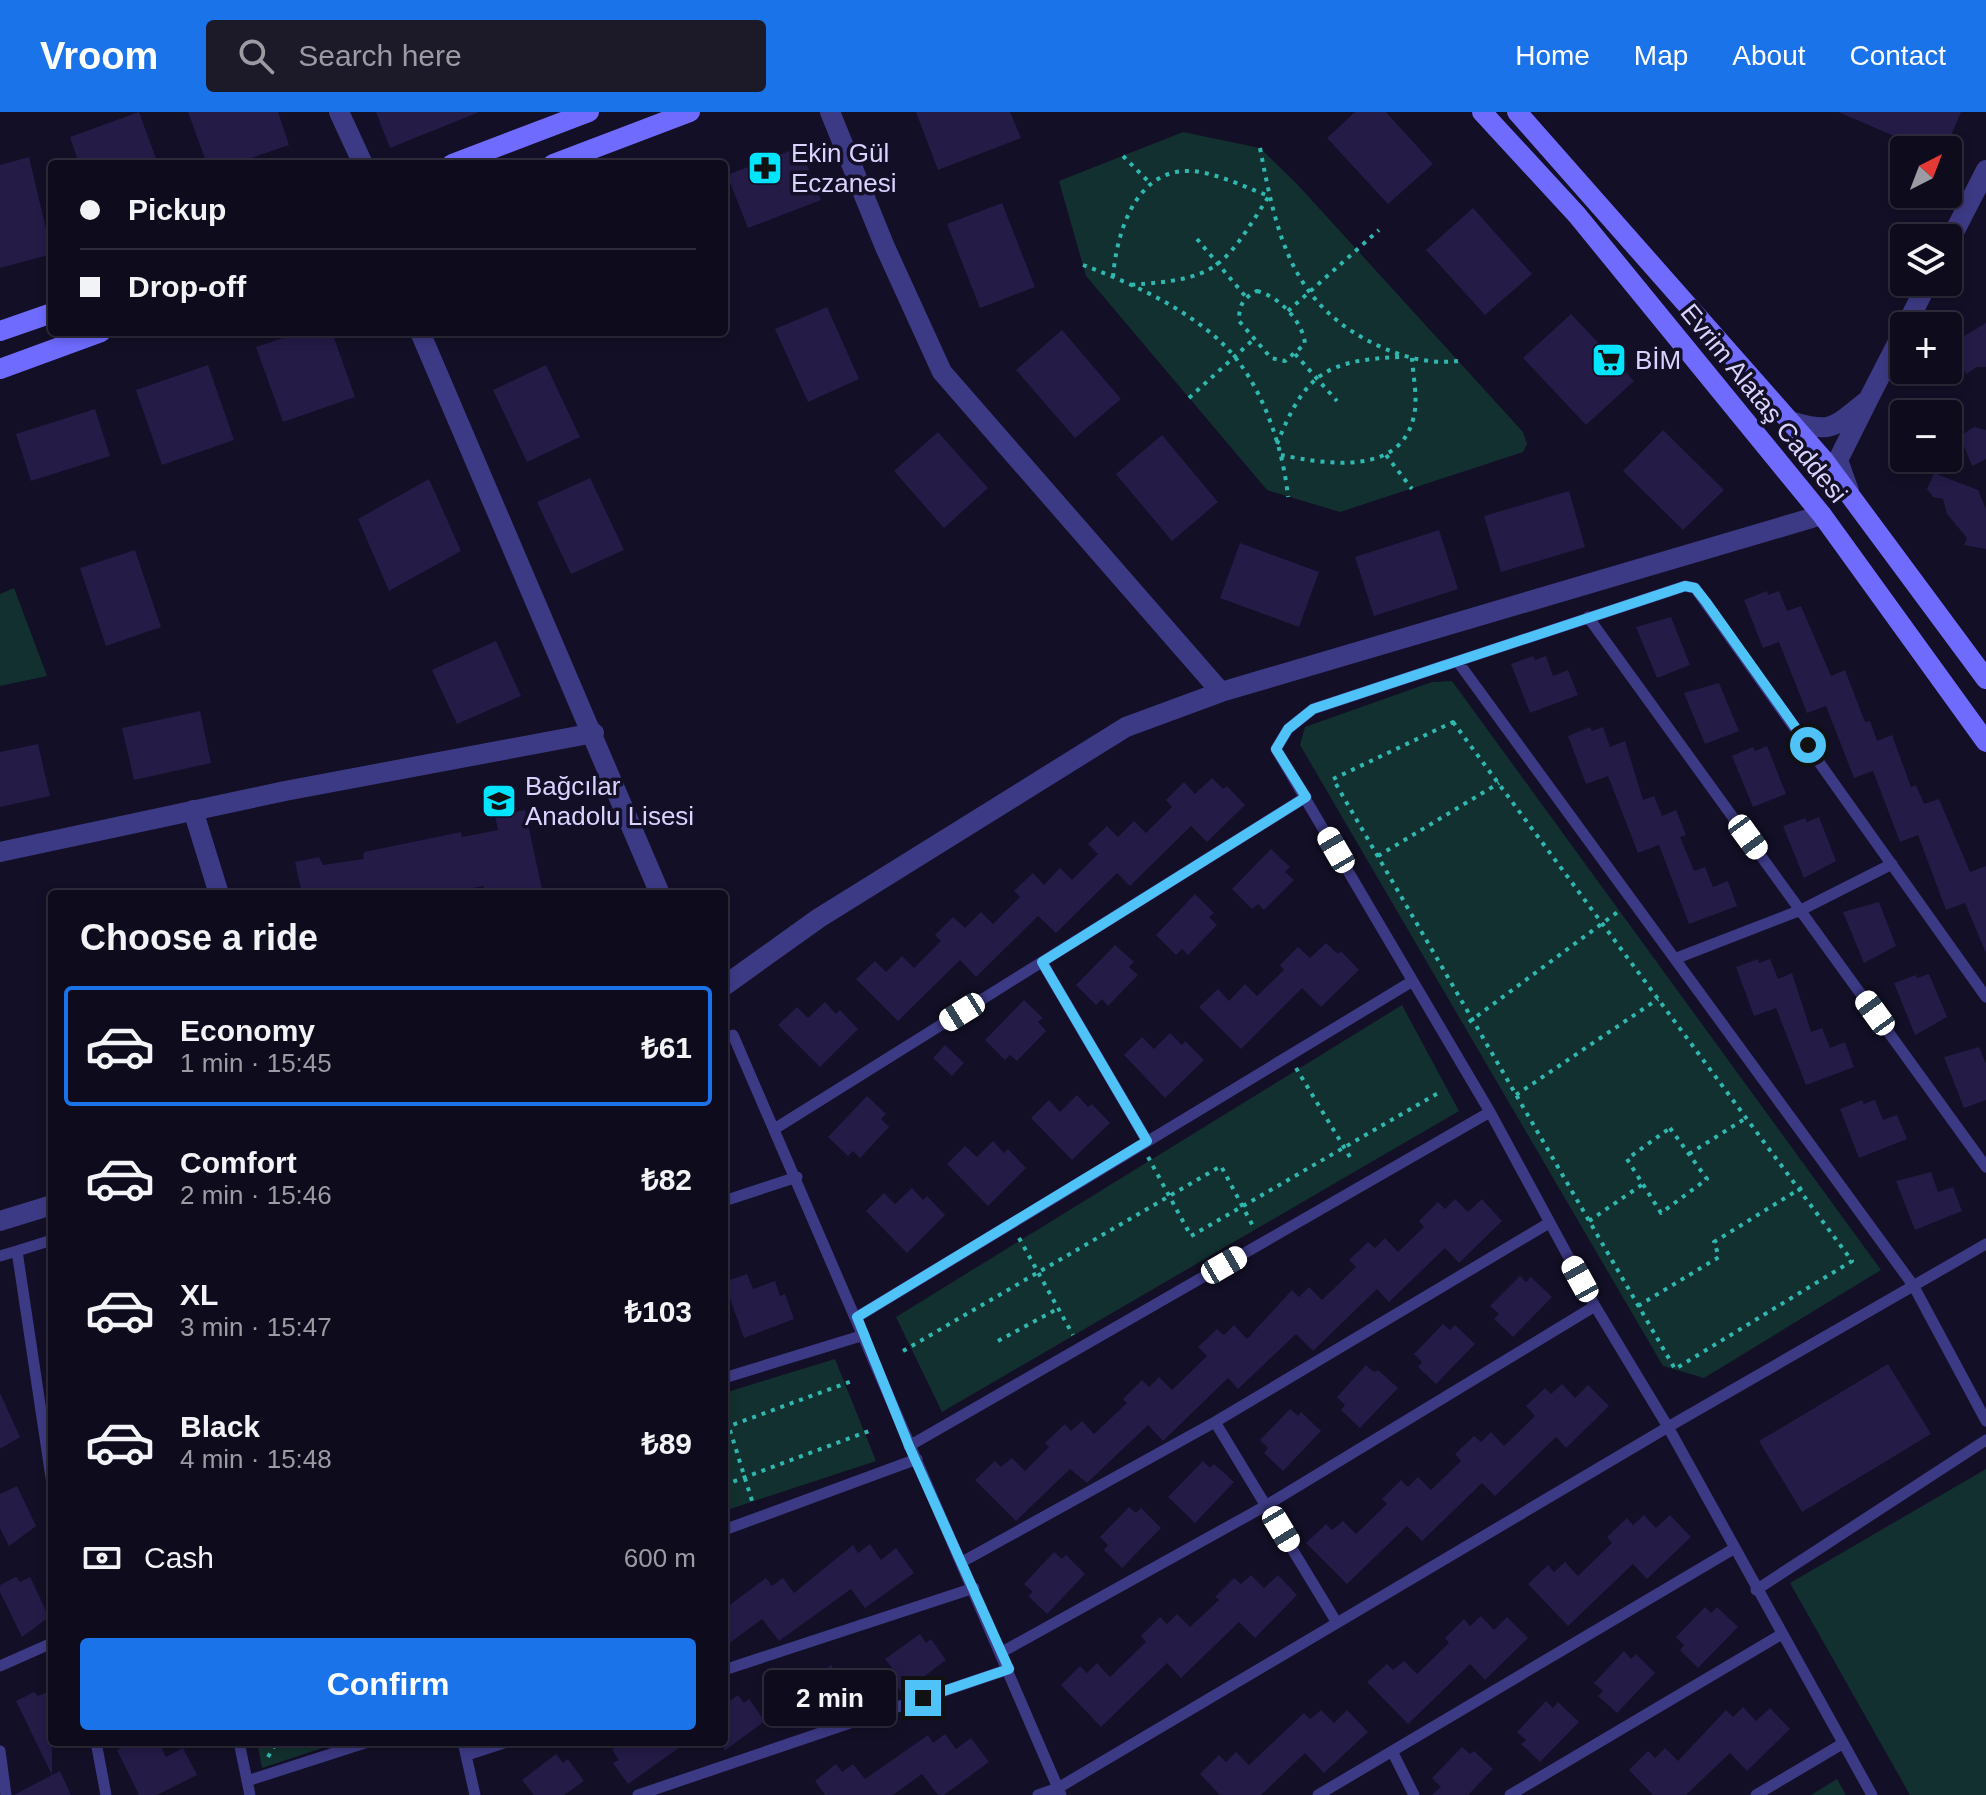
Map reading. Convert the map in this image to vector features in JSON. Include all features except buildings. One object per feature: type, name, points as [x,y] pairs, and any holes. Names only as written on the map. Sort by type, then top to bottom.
[{"type":"main road","points":[[463,160],[589,112]]},
{"type":"main road","points":[[564,160],[690,112]]},
{"type":"main road","name":"Evrim Alataş Caddesi","points":[[1482,112],[1577,215],[1822,515],[1986,742]]},
{"type":"main road","name":"Evrim Alataş Caddesi","points":[[1517,112],[1790,421],[1852,498],[1986,679]]},
{"type":"main road","points":[[0,331],[48,314]]},
{"type":"main road","points":[[0,369],[90,336]]},
{"type":"street","points":[[339,112],[361,160]]},
{"type":"street","points":[[830,112],[885,247],[942,372],[1221,692]]},
{"type":"street","points":[[1958,224],[1986,170]]},
{"type":"street","points":[[422,336],[594,733],[658,890]]},
{"type":"street","points":[[1852,498],[1838,460],[1890,357]]},
{"type":"street","points":[[1790,421],[1822,430],[1837,424],[1868,400]]},
{"type":"street","points":[[728,983],[819,918],[1126,727],[1221,692],[1822,515]]},
{"type":"street","points":[[0,852],[193,810],[594,733]]},
{"type":"street","points":[[193,810],[218,890]]},
{"type":"street","points":[[0,1221],[48,1206]]},
{"type":"lane","points":[[1872,1795],[1668,1427],[1595,1306],[1490,1112],[1276,749],[1288,729],[1313,709],[1685,586],[1695,588],[1986,997]]},
{"type":"lane","points":[[1588,617],[1986,1167]]},
{"type":"lane","points":[[1458,662],[1913,1285],[1986,1421]]},
{"type":"lane","points":[[776,1128],[1306,797]]},
{"type":"lane","points":[[1677,958],[1801,910],[1892,864]]},
{"type":"lane","points":[[1042,962],[1144,1143]]},
{"type":"lane","points":[[857,1317],[1411,982]]},
{"type":"lane","points":[[733,1035],[776,1128],[909,1446],[1002,1652],[1060,1792]]},
{"type":"lane","points":[[909,1446],[1490,1112]]},
{"type":"lane","points":[[728,1200],[797,1177]]},
{"type":"lane","points":[[962,1562],[1215,1422],[1549,1223]]},
{"type":"lane","points":[[0,1256],[48,1241]]},
{"type":"lane","points":[[1038,1795],[1060,1792],[1668,1427],[1986,1244]]},
{"type":"lane","points":[[17,1251],[48,1457]]},
{"type":"lane","points":[[1002,1652],[1267,1505],[1595,1306]]},
{"type":"lane","points":[[728,1377],[864,1335]]},
{"type":"lane","points":[[1215,1422],[1337,1623]]},
{"type":"lane","points":[[1756,1590],[1986,1440]]},
{"type":"lane","points":[[728,1529],[917,1459]]},
{"type":"lane","points":[[1318,1795],[1735,1548]]},
{"type":"lane","points":[[728,1669],[974,1588]]},
{"type":"lane","points":[[1510,1795],[1782,1634]]},
{"type":"lane","points":[[0,1666],[48,1645]]},
{"type":"lane","points":[[638,1795],[1009,1669]]},
{"type":"lane","points":[[1756,1795],[1842,1744]]},
{"type":"lane","points":[[97,1746],[106,1795]]},
{"type":"lane","points":[[240,1746],[250,1795]]},
{"type":"lane","points":[[247,1781],[356,1746]]},
{"type":"lane","points":[[464,1746],[475,1795]]},
{"type":"lane","points":[[467,1755],[495,1746]]},
{"type":"lane","points":[[0,1751],[6,1795]]},
{"type":"lane","points":[[1393,1753],[1414,1795]]},
{"type":"path","points":[[1260,148],[1269,196],[1300,280],[1308,292],[1328,316],[1357,336],[1403,357]]},
{"type":"path","points":[[1123,156],[1151,184]]},
{"type":"path","points":[[1113,277],[1123,222],[1151,184],[1172,174],[1202,172],[1269,196]]},
{"type":"path","points":[[1129,285],[1188,280],[1220,265],[1233,253],[1269,196]]},
{"type":"path","points":[[1288,312],[1379,230]]},
{"type":"path","points":[[1197,239],[1246,297]]},
{"type":"path","points":[[1083,265],[1113,277],[1179,312],[1223,344],[1234,357],[1264,411],[1281,455],[1288,497]]},
{"type":"path","points":[[1257,291],[1272,295],[1304,332],[1305,344],[1285,361],[1271,358],[1239,321],[1239,309],[1246,297],[1257,291]]},
{"type":"path","points":[[1189,398],[1254,339]]},
{"type":"path","points":[[1295,354],[1337,401]]},
{"type":"path","points":[[1276,444],[1292,406],[1303,389],[1316,378],[1355,361],[1403,357],[1439,363],[1458,361]]},
{"type":"path","points":[[1281,455],[1321,463],[1369,460],[1386,455],[1406,440],[1415,413],[1412,358]]},
{"type":"path","points":[[1386,455],[1412,489]]},
{"type":"path","points":[[1453,722],[1852,1261],[1675,1369],[1378,856],[1333,779],[1453,722]]},
{"type":"path","points":[[1378,856],[1499,783]]},
{"type":"path","points":[[1471,1021],[1603,925],[1633,899]]},
{"type":"path","points":[[1516,1095],[1658,999]]},
{"type":"path","points":[[1289,1056],[1353,1162]]},
{"type":"path","points":[[1144,1143],[1191,1236],[1440,1092]]},
{"type":"path","points":[[1689,1154],[1746,1118]]},
{"type":"path","points":[[1670,1128],[1707,1179],[1661,1213],[1643,1184],[1627,1159],[1670,1128]]},
{"type":"path","points":[[903,1351],[1221,1166],[1262,1243]]},
{"type":"path","points":[[1589,1221],[1643,1184]]},
{"type":"path","points":[[1638,1306],[1719,1257],[1714,1242],[1806,1185]]},
{"type":"path","points":[[1011,1223],[1080,1347]]},
{"type":"path","points":[[998,1341],[1059,1308]]},
{"type":"path","points":[[728,1426],[852,1381]]},
{"type":"path","points":[[728,1484],[869,1431]]},
{"type":"path","points":[[728,1433],[757,1518]]},
{"type":"green space","points":[[1183,132],[1260,148],[1297,184],[1523,432],[1527,444],[1523,452],[1340,512],[1267,490],[1086,276],[1059,181]]},
{"type":"green space","points":[[14,588],[47,676],[0,686],[0,594]]},
{"type":"green space","points":[[1452,681],[1881,1270],[1704,1378],[1663,1366],[1300,745],[1305,727],[1432,682]]},
{"type":"green space","points":[[1402,1005],[1459,1111],[942,1412],[896,1317]]},
{"type":"green space","points":[[835,1359],[876,1461],[728,1510],[728,1392]]},
{"type":"green space","points":[[1986,1469],[1986,1795],[1910,1795],[1790,1583]]},
{"type":"green space","points":[[258,1746],[328,1746],[262,1768]]},
{"type":"green space","points":[[1837,1779],[1846,1795],[1811,1795]]},
{"type":"place","name":"Ekin Gül Eczanesi","points":[[765,168]]},
{"type":"place","name":"BİM","points":[[1609,360]]},
{"type":"place","name":"Bağcılar Anadolu Lisesi","points":[[499,801]]},
{"type":"route","points":[[923,1698],[1009,1669],[909,1446],[857,1317],[1147,1141],[1042,962],[1306,797],[1276,749],[1288,729],[1313,709],[1685,586],[1695,588],[1706,602],[1808,745]]}]
